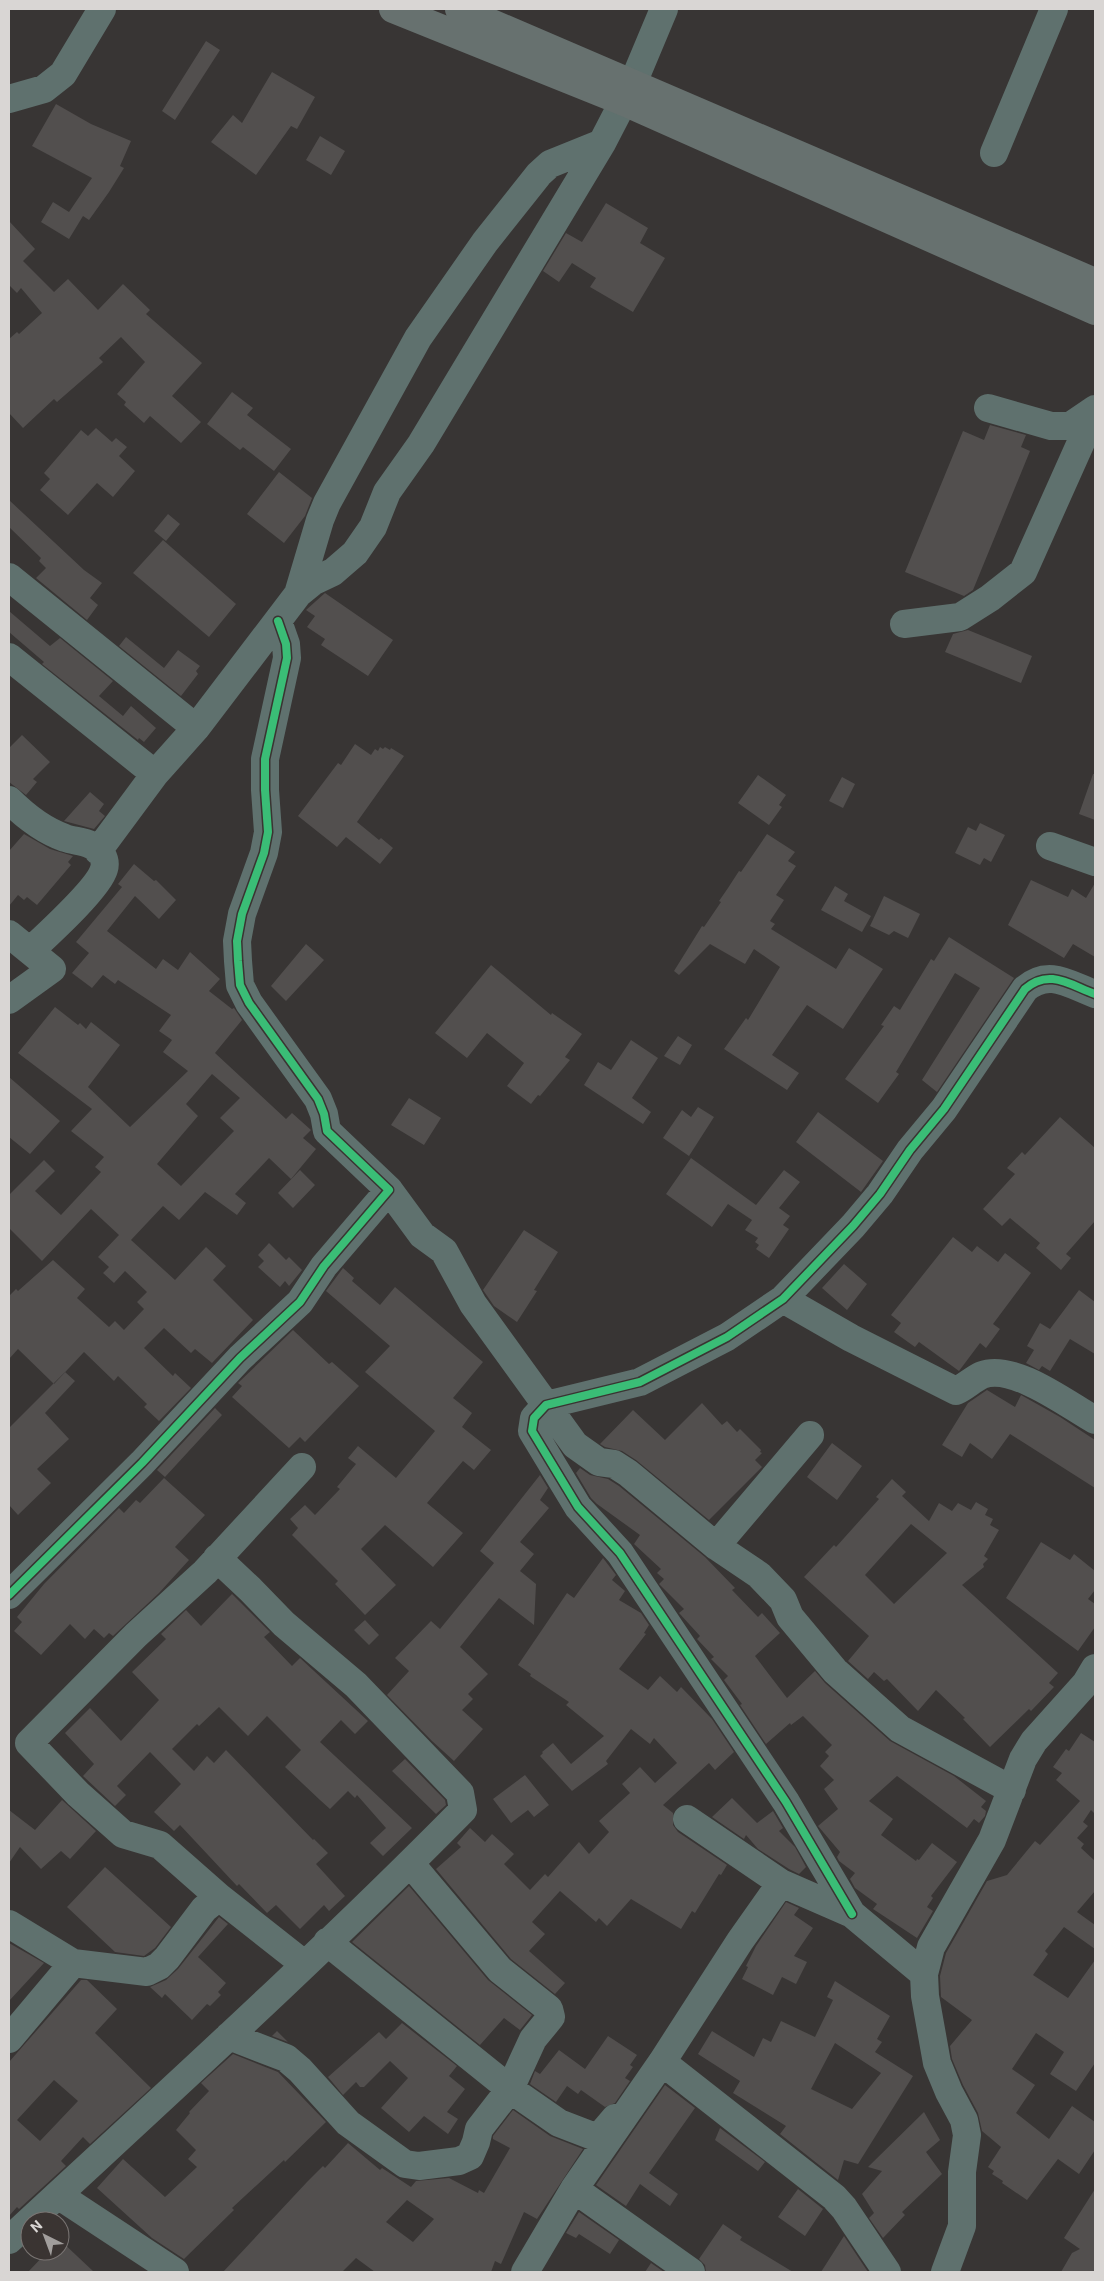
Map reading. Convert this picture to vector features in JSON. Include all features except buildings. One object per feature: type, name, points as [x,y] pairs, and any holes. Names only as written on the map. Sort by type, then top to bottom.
[{"type":"highway","points":[[393,9],[629,92],[1095,282]]},
{"type":"highway","points":[[460,9],[629,92],[1095,311]]},
{"type":"street","points":[[9,99],[29,95],[56,82],[64,74],[102,9]]},
{"type":"street","points":[[98,851],[155,774],[196,728],[298,594],[314,581],[333,572],[355,552],[373,527],[387,492],[421,444],[602,143],[629,92],[664,9]]},
{"type":"street","points":[[994,153],[1054,9]]},
{"type":"street","points":[[298,594],[320,520],[327,503],[418,338],[485,242],[539,174],[550,164],[602,143]]},
{"type":"street","points":[[988,408],[1051,426],[1070,426],[1095,410]]},
{"type":"street","points":[[904,624],[960,617],[990,598],[1023,572],[1095,410]]},
{"type":"street","points":[[9,577],[196,728]]},
{"type":"street","points":[[278,621],[286,644],[287,658],[265,759],[268,832],[264,854],[242,914],[237,941],[240,985],[249,1003],[318,1099],[324,1114],[327,1132],[389,1190],[422,1235],[444,1251],[473,1304],[564,1432],[587,1455],[599,1462],[614,1464],[628,1473],[716,1546],[759,1575],[783,1600],[790,1617],[835,1671],[900,1729],[1012,1790]]},
{"type":"street","points":[[9,656],[155,774]]},
{"type":"street","points":[[9,800],[27,818],[47,830],[73,841],[90,844],[104,856],[104,869],[96,884],[30,952]]},
{"type":"street","points":[[1050,846],[1095,862]]},
{"type":"street","points":[[9,934],[52,969],[9,1000]]},
{"type":"street","points":[[852,1914],[786,1802],[620,1553],[578,1507],[561,1483],[532,1431],[534,1418],[546,1405],[640,1382],[720,1341],[783,1299],[853,1226],[880,1194],[910,1150],[944,1109],[1025,989],[1038,980],[1047,977],[1095,994]]},
{"type":"street","points":[[9,1595],[142,1463],[240,1358],[300,1302],[324,1266],[389,1190]]},
{"type":"street","points":[[783,1299],[956,1392],[982,1375],[998,1374],[1017,1377],[1095,1420]]},
{"type":"street","points":[[716,1546],[810,1435]]},
{"type":"street","points":[[302,1467],[164,1612],[136,1635],[29,1743],[78,1794],[123,1834],[160,1844],[219,1897],[304,1964]]},
{"type":"street","points":[[9,2240],[229,2036],[410,1864],[463,1810],[460,1793],[356,1685],[284,1624],[250,1588],[217,1558]]},
{"type":"street","points":[[945,2272],[962,2226],[962,2172],[967,2135],[964,2120],[949,2092],[937,2063],[925,1996],[924,1974],[931,1947],[992,1840],[1023,1759],[1034,1741],[1080,1690],[1095,1668]]},
{"type":"street","points":[[687,1819],[781,1883],[852,1914],[924,1974]]},
{"type":"street","points":[[229,2036],[286,2058],[300,2070],[348,2123],[405,2164],[419,2166],[459,2161],[470,2156],[479,2129],[510,2089],[532,2039],[551,2017],[549,2009],[500,1970],[410,1864]]},
{"type":"street","points":[[524,2272],[574,2188],[642,2088],[662,2062],[740,1941],[781,1883]]},
{"type":"street","points":[[9,1924],[73,1963],[147,1972],[159,1966],[167,1958],[204,1909],[219,1897]]},
{"type":"street","points":[[327,1942],[510,2089],[558,2124],[598,2138],[642,2088]]},
{"type":"street","points":[[9,2039],[73,1963]]},
{"type":"street","points":[[662,2062],[834,2197],[844,2208],[887,2272]]},
{"type":"street","points":[[574,2188],[690,2272]]},
{"type":"street","points":[[58,2195],[175,2272]]},
{"type":"cycle path","points":[[9,1595],[142,1463],[240,1358],[300,1302],[324,1266],[389,1190],[327,1131],[324,1114],[318,1099],[249,1003],[240,985],[237,941],[242,914],[264,853],[268,832],[265,759],[287,658],[286,644],[278,621]]},
{"type":"cycle path","points":[[852,1914],[786,1802],[620,1553],[578,1507],[532,1431],[534,1418],[546,1405],[640,1382],[727,1337],[783,1299],[853,1226],[880,1194],[910,1150],[944,1109],[1025,989],[1034,983],[1051,979],[1060,980],[1095,994]]}]
